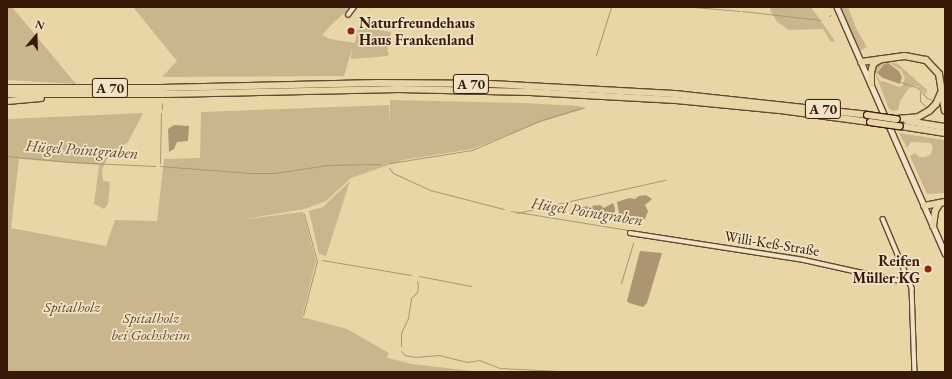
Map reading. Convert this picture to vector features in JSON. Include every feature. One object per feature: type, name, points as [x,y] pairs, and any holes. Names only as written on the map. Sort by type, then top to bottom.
[{"type":"highway","points":[[861,62],[882,58],[913,56],[926,60],[939,74],[945,111]]},
{"type":"highway","points":[[871,84],[870,73],[873,64],[882,58]]},
{"type":"highway","name":"A 70","points":[[7,88],[169,88],[386,83],[498,84],[683,94],[867,115],[945,127]]},
{"type":"highway","name":"A 70","points":[[7,94],[383,90],[523,91],[683,101],[780,110],[945,133]]},
{"type":"highway","points":[[897,119],[918,117],[929,111],[936,104],[941,91]]},
{"type":"highway","points":[[7,101],[62,94]]},
{"type":"highway","points":[[924,206],[942,203]]},
{"type":"highway","points":[[933,226],[935,211],[942,203]]},
{"type":"main road","points":[[837,7],[945,253]]},
{"type":"street","points":[[348,15],[354,7]]},
{"type":"street","points":[[883,218],[912,288],[915,372]]},
{"type":"street","name":"Willi-Keß-Straße","points":[[630,233],[804,260],[894,280],[909,281]]},
{"type":"green space","points":[[7,7],[12,7],[76,84],[7,80]]},
{"type":"green space","points":[[133,7],[351,7],[322,35],[330,39],[355,43],[358,27],[391,32],[387,52],[389,52],[388,56],[351,59],[352,49],[344,76],[162,77],[177,61]]},
{"type":"green space","points":[[771,7],[811,7],[835,41],[831,42],[823,29],[789,30],[777,22],[770,10]]},
{"type":"green space","points":[[837,7],[848,7],[856,28],[867,47],[857,52]]},
{"type":"green space","points":[[888,62],[898,64],[927,90],[926,94],[917,86],[909,88],[900,101],[898,110],[893,111],[889,109],[875,73],[875,67],[880,63]],"holes":[[[888,62],[901,70],[905,78],[902,86],[899,87],[883,81],[881,82],[876,74],[881,66]]]},
{"type":"green space","name":"Spitalholz","points":[[390,100],[523,103],[579,106],[584,109],[540,122],[472,149],[403,160],[351,178],[326,201],[305,209],[245,219],[303,212],[316,261],[302,317],[347,329],[389,353],[387,358],[412,364],[481,372],[7,372],[7,119],[143,113],[128,142],[107,159],[102,170],[103,181],[110,182],[108,204],[104,209],[94,204],[99,165],[19,159],[11,228],[106,246],[115,220],[157,221],[164,159],[200,158],[201,112],[389,105],[389,127]]},
{"type":"green space","points":[[899,133],[945,140],[945,193],[927,194],[910,156],[915,153],[919,157],[926,157],[931,154],[933,147],[930,143],[911,142],[907,148]]},
{"type":"green space","points":[[350,181],[326,256],[319,254],[309,211],[323,207]]},
{"type":"shaded area","points":[[888,63],[899,71],[902,77],[900,84],[883,78],[877,73],[884,64]]},
{"type":"shaded area","points":[[174,125],[189,126],[188,141],[177,142],[174,149],[169,152],[168,129]]},
{"type":"shaded area","points":[[646,195],[652,199],[645,205],[648,211],[645,219],[638,219],[635,216],[630,219],[619,214],[617,202],[629,198],[635,199],[639,196]]},
{"type":"shaded area","points":[[613,203],[615,208],[614,215],[580,211],[582,207],[600,205],[604,208]]},
{"type":"shaded area","points":[[640,251],[662,253],[647,303],[643,307],[627,301]]},
{"type":"waterway","points":[[596,55],[611,7]]},
{"type":"waterway","points":[[694,7],[740,11]]},
{"type":"waterway","points":[[742,11],[820,20]]},
{"type":"waterway","points":[[901,82],[918,88],[927,98],[934,101]]},
{"type":"waterway","points":[[920,92],[920,101],[927,108]]},
{"type":"waterway","points":[[162,103],[162,109]]},
{"type":"waterway","points":[[390,163],[472,150],[539,121],[584,107]]},
{"type":"waterway","points":[[160,163],[161,113]]},
{"type":"waterway","name":"Hügel Pointgraben","points":[[7,156],[70,162],[155,166]]},
{"type":"waterway","name":"Hügel Pointgraben","points":[[160,166],[250,173],[275,173],[327,165],[380,164]]},
{"type":"waterway","name":"Hügel Pointgraben","points":[[389,168],[393,173],[430,190],[504,209]]},
{"type":"waterway","points":[[517,213],[665,180]]},
{"type":"waterway","name":"Hügel Pointgraben","points":[[511,211],[659,235]]},
{"type":"waterway","points":[[303,315],[317,261],[304,214]]},
{"type":"waterway","name":"Hügel Pointgraben","points":[[663,235],[713,243]]},
{"type":"waterway","points":[[621,283],[633,243]]},
{"type":"waterway","name":"Hügel Pointgraben","points":[[721,244],[739,247]]},
{"type":"waterway","name":"Hügel Pointgraben","points":[[749,248],[801,256]]},
{"type":"waterway","name":"Hügel Pointgraben","points":[[809,258],[891,276]]},
{"type":"waterway","points":[[322,260],[411,275]]},
{"type":"waterway","points":[[419,276],[471,286]]},
{"type":"waterway","points":[[401,346],[401,333],[408,318],[411,298],[417,292],[417,281]]},
{"type":"waterway","points":[[401,351],[405,355],[415,357],[439,355],[467,362],[479,360],[500,368],[580,372]]},
{"type":"place","name":"Naturfreundehaus Haus Frankenland","points":[[351,31]]},
{"type":"place","name":"Reifen Müller KG","points":[[928,269]]},
{"type":"park label","name":"Spitalholz bei Gochsheim","points":[[151,326]]}]
